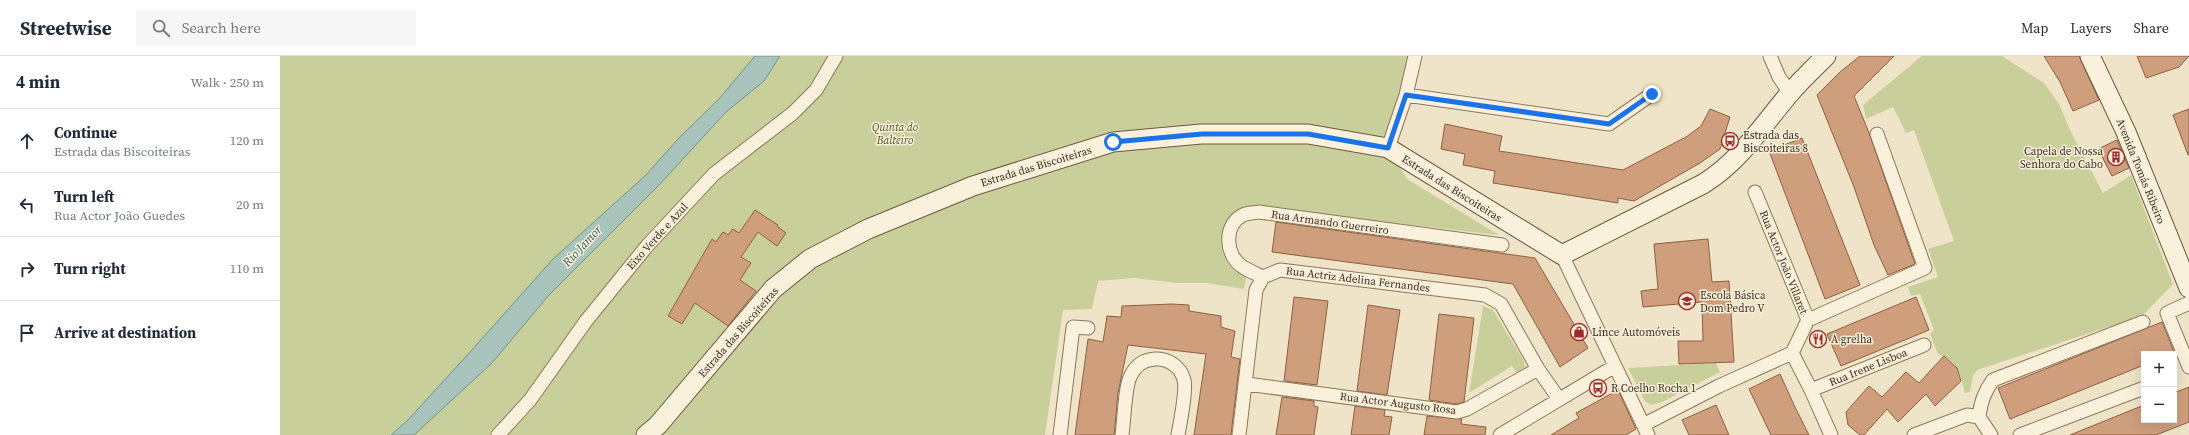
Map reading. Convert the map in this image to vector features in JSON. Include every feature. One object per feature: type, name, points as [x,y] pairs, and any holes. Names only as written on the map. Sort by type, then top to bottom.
[{"type":"street","name":"Eixo Verde e Azul","points":[[498,435],[530,400],[586,321],[647,246],[714,174],[793,114],[816,90],[836,56]]},
{"type":"street","points":[[1388,148],[1406,95],[1414,56]]},
{"type":"street","points":[[1770,56],[1779,77],[1790,93]]},
{"type":"street","points":[[1826,56],[1790,93],[1738,157],[1722,172],[1703,184],[1562,255],[1646,430],[1719,386],[1792,353],[1812,390],[1831,435]]},
{"type":"street","name":"Avenida Tomás Ribeiro","points":[[2090,56],[2126,132],[2189,288]]},
{"type":"street","points":[[1406,95],[1609,124],[1652,94]]},
{"type":"street","name":"Estrada das Biscoiteiras","points":[[646,435],[658,425],[773,289],[810,259],[868,229],[973,186],[1113,142],[1202,134],[1308,134],[1388,148],[1562,255]]},
{"type":"street","points":[[1808,320],[1925,268],[1878,134]]},
{"type":"street","name":"Rua Actor João Villaret","points":[[1755,192],[1808,320],[1792,353]]},
{"type":"street","name":"Rua Armando Guerreiro","points":[[1263,277],[1242,267],[1232,256],[1228,240],[1233,224],[1244,214],[1259,212],[1502,245]]},
{"type":"street","name":"Rua Actriz Adelina Fernandes","points":[[1263,277],[1280,270],[1485,295],[1501,304],[1538,369],[1559,399]]},
{"type":"street","points":[[1240,435],[1256,290],[1263,277]]},
{"type":"street","points":[[2189,303],[2167,313],[2189,367]]},
{"type":"street","points":[[1991,435],[1980,417],[1981,402],[1985,391],[1993,380],[2143,322]]},
{"type":"street","points":[[1060,435],[1073,327],[1088,328]]},
{"type":"street","name":"Rua Irene Lisboa","points":[[1812,390],[1924,345]]},
{"type":"street","points":[[1122,435],[1130,376],[1138,365],[1146,360],[1158,359],[1168,361],[1178,369],[1185,381],[1178,435]]},
{"type":"street","points":[[1500,435],[1615,366]]},
{"type":"street","name":"Rua Actor Augusto Rosa","points":[[1246,384],[1457,412],[1467,409],[1538,369]]},
{"type":"street","points":[[2020,435],[2141,389]]},
{"type":"street","points":[[1914,435],[1967,415],[1980,417]]},
{"type":"green space","name":"Quinta do Balteiro","points":[[280,56],[1415,56],[1388,148],[1407,179],[1499,235],[1264,208],[1223,230],[1223,253],[1228,264],[1246,277],[1244,289],[1207,283],[1177,283],[1134,278],[1098,281],[1092,309],[1063,310],[1045,435],[280,435]]},
{"type":"green space","points":[[1922,56],[2002,56],[2044,83],[2059,104],[2070,130],[2103,193],[2131,175],[2173,284],[2142,316],[1977,370],[1973,376],[1970,392],[1965,393],[1960,374],[1954,364],[1950,360],[1938,354],[1930,334],[1934,330],[1920,294],[1911,296],[1908,287],[1938,277],[1928,249],[1954,241],[1914,130],[1906,133],[1893,107],[1866,119],[1863,105]]},
{"type":"green space","points":[[1483,306],[1493,310],[1524,361],[1525,367],[1518,375],[1512,366],[1469,393]]},
{"type":"green space","points":[[1716,363],[1720,372],[1662,402],[1651,405],[1645,401],[1628,368]]},
{"type":"water","name":"Rio Jamor","points":[[755,56],[780,56],[764,81],[726,112],[660,184],[549,295],[492,363],[414,435],[391,435],[407,421],[553,259],[646,175],[679,138],[719,99]]},
{"type":"building","points":[[1860,56],[1894,56],[1854,96],[1869,133],[1915,264],[1888,275],[1874,245],[1854,187],[1817,95],[1840,72]]},
{"type":"building","points":[[2044,56],[2079,56],[2099,100],[2073,111],[2060,82]]},
{"type":"building","points":[[2137,56],[2189,56],[2179,67],[2146,78]]},
{"type":"building","points":[[1710,109],[1730,117],[1720,149],[1700,163],[1634,201],[1618,198],[1618,203],[1493,183],[1495,171],[1463,165],[1465,154],[1441,149],[1445,124],[1502,136],[1499,151],[1623,170],[1686,137],[1701,126]]},
{"type":"building","points":[[2189,109],[2189,155],[2188,155],[2173,115]]},
{"type":"building","points":[[1802,138],[1860,285],[1825,299],[1769,151]]},
{"type":"building","name":"Capela de Nossa Senhora do Cabo","points":[[2117,140],[2129,168],[2112,176],[2098,149]]},
{"type":"building","points":[[755,210],[778,225],[777,226],[786,233],[777,246],[758,232],[741,257],[751,263],[740,280],[756,291],[728,326],[695,303],[682,324],[668,316],[712,239],[716,242],[723,232],[728,235],[733,229],[739,233]]},
{"type":"building","points":[[1276,222],[1535,258],[1588,348],[1560,367],[1513,284],[1272,252]]},
{"type":"building","points":[[1708,239],[1712,282],[1729,281],[1734,362],[1679,364],[1678,341],[1703,341],[1702,302],[1643,307],[1641,291],[1658,289],[1654,244]]},
{"type":"building","points":[[1294,297],[1328,301],[1317,385],[1284,381]]},
{"type":"building","points":[[1916,297],[1929,330],[1841,366],[1827,334]]},
{"type":"building","points":[[1172,304],[1189,305],[1189,311],[1221,316],[1221,327],[1235,331],[1231,357],[1240,359],[1231,435],[1194,435],[1206,354],[1128,345],[1118,393],[1114,435],[1075,435],[1088,339],[1103,342],[1107,316],[1121,317],[1122,306]]},
{"type":"building","points":[[1368,305],[1400,310],[1387,395],[1357,391]]},
{"type":"building","points":[[1439,314],[1474,318],[1464,402],[1456,404],[1429,400]]},
{"type":"building","points":[[2162,322],[2174,351],[2141,351],[2141,366],[2010,419],[1998,388]]},
{"type":"building","points":[[1944,356],[1957,368],[1961,381],[1935,406],[1926,394],[1898,422],[1887,409],[1864,435],[1860,435],[1848,425],[1846,412],[1869,386],[1882,397],[1906,372],[1919,383]]},
{"type":"building","points":[[1780,374],[1809,435],[1771,435],[1749,389]]},
{"type":"building","points":[[2189,387],[2189,422],[2156,435],[2070,435],[2141,406],[2141,423],[2177,423],[2177,392]]},
{"type":"building","points":[[1618,390],[1636,429],[1626,435],[1551,435],[1579,418],[1576,413]]},
{"type":"building","points":[[1282,397],[1314,401],[1314,406],[1318,407],[1314,435],[1276,435]]},
{"type":"building","points":[[1716,405],[1729,435],[1689,435],[1682,420]]},
{"type":"building","points":[[1355,406],[1385,410],[1384,416],[1392,417],[1389,435],[1351,435]]},
{"type":"building","points":[[1427,416],[1462,419],[1461,424],[1486,427],[1485,435],[1424,435]]},
{"type":"place","name":"Estrada das Biscoiteiras 8","points":[[1730,141]]},
{"type":"place","name":"Capela de Nossa Senhora do Cabo","points":[[2116,157]]},
{"type":"place","name":"Escola Básica Dom Pedro V","points":[[1687,301]]},
{"type":"place","name":"Lince Automóveis","points":[[1579,332]]},
{"type":"place","name":"A grelha","points":[[1818,339]]},
{"type":"place","name":"R Coelho Rocha 1","points":[[1598,388]]},
{"type":"route","points":[[1113,142],[1202,134],[1308,134],[1388,148],[1406,95],[1431,100],[1609,124],[1652,94]]}]
